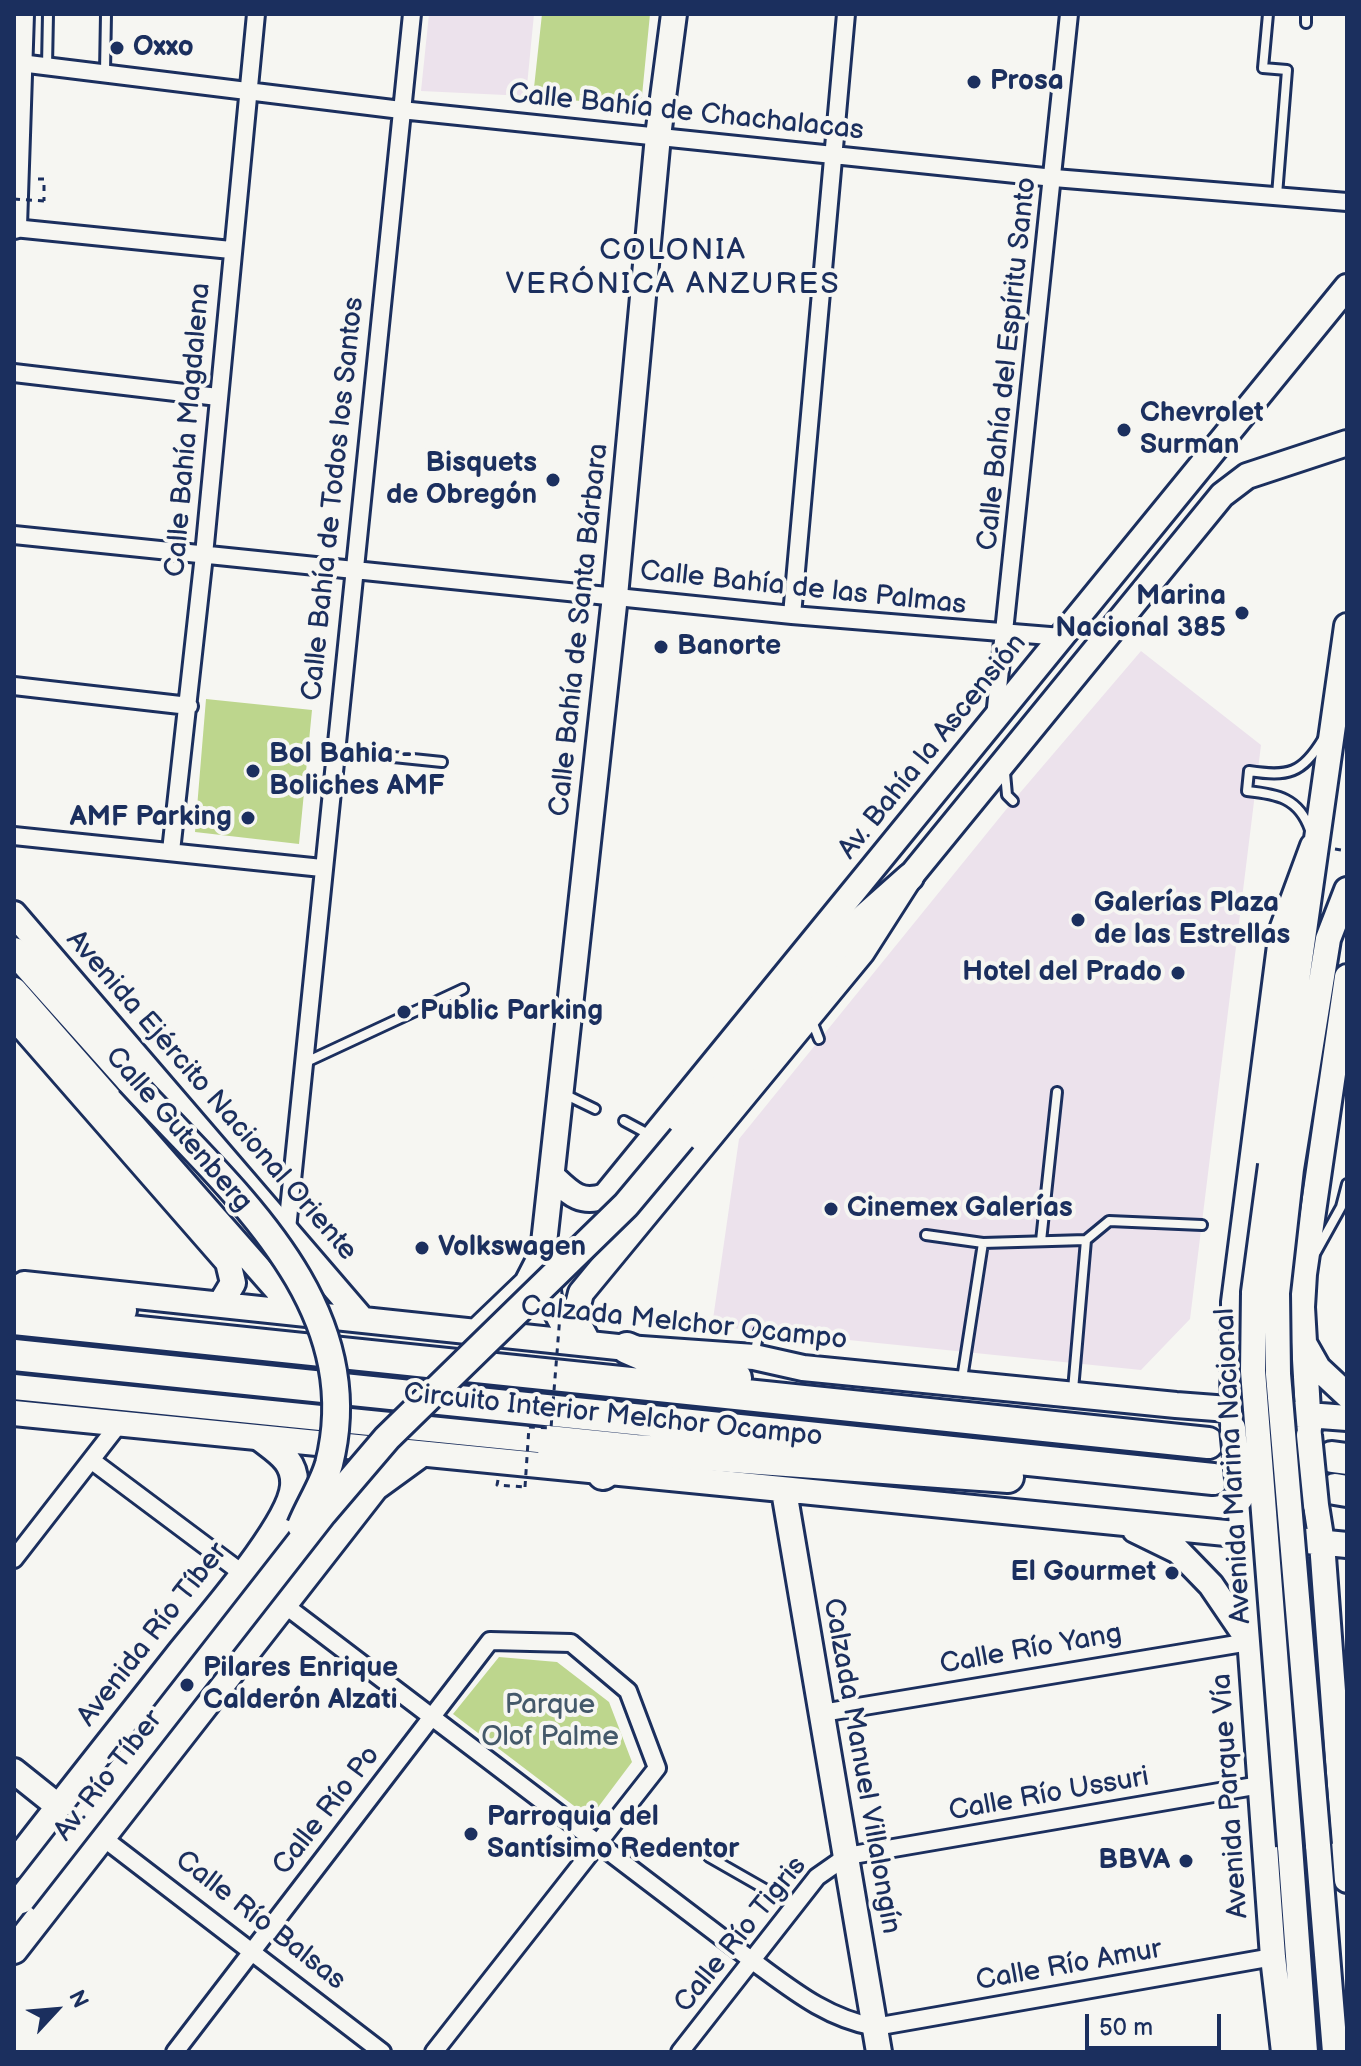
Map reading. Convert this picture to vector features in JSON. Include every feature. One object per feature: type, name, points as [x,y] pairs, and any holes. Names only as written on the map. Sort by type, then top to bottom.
[{"type":"highway","points":[[14,1291],[28,1299],[185,1317],[233,1341]]},
{"type":"highway","name":"Circuito Interior Melchor Ocampo","points":[[14,1319],[1121,1435],[1230,1427]]},
{"type":"highway","points":[[627,1348],[664,1364],[729,1375],[790,1400]]},
{"type":"highway","name":"Circuito Interior Melchor Ocampo","points":[[14,1355],[1213,1479]]},
{"type":"highway","points":[[1001,1457],[1121,1435]]},
{"type":"highway","points":[[548,1441],[1079,1482],[1117,1469]]},
{"type":"highway","points":[[595,1473],[635,1450]]},
{"type":"main road","points":[[14,227],[21,14]]},
{"type":"main road","name":"Calle Bahía de Santa Bárbara","points":[[543,1252],[615,596],[658,136],[674,14]]},
{"type":"main road","name":"Av. Bahía la Ascensión","points":[[552,1176],[579,1199],[590,1201],[605,1196],[1347,287]]},
{"type":"main road","points":[[581,1343],[575,1317],[581,1293],[862,952],[910,877],[1222,495],[1247,476],[1347,443]]},
{"type":"main road","points":[[1196,472],[1222,495]]},
{"type":"main road","name":"Avenida Marina Nacional","points":[[1335,2052],[1278,1374],[1277,1293],[1281,1167],[1306,932],[1323,847],[1332,725],[1347,626]]},
{"type":"main road","name":"Avenida Marina Nacional","points":[[1243,1534],[1230,1427],[1234,1302],[1282,930],[1323,847]]},
{"type":"main road","points":[[17,1904],[283,1565],[387,1438],[626,1205],[848,932],[910,877]]},
{"type":"main road","name":"Avenida Marina Nacional","points":[[1290,1846],[1253,1371],[1254,1292],[1328,939],[1347,890]]},
{"type":"main road","name":"Avenida Ejército Nacional Oriente","points":[[14,914],[208,1136],[361,1318]]},
{"type":"main road","points":[[14,951],[275,1241],[300,1278],[321,1319],[332,1365],[334,1407],[329,1465],[283,1565]]},
{"type":"main road","points":[[1347,977],[1333,1110],[1304,1274],[1303,1342],[1309,1425],[1323,1497],[1322,1543],[1336,1725],[1343,1774],[1347,1880]]},
{"type":"main road","name":"Calle Gutenberg","points":[[14,990],[166,1176],[231,1267],[233,1283],[221,1303]]},
{"type":"main road","name":"Calle Gutenberg","points":[[14,1017],[296,1311]]},
{"type":"main road","points":[[166,1176],[208,1136]]},
{"type":"main road","points":[[543,1252],[545,1288],[581,1343]]},
{"type":"main road","points":[[478,1330],[527,1283],[543,1252]]},
{"type":"main road","name":"Calzada Melchor Ocampo","points":[[14,1283],[627,1348],[754,1357],[803,1368],[1072,1395],[1230,1427],[1309,1425],[1347,1418]]},
{"type":"main road","points":[[1303,1342],[1318,1368],[1347,1395]]},
{"type":"main road","points":[[14,1387],[548,1441],[595,1473]]},
{"type":"main road","points":[[14,1413],[595,1473],[1347,1545]]},
{"type":"main road","points":[[1230,1427],[1323,1497]]},
{"type":"main road","name":"Avenida Río Tíber","points":[[14,1865],[238,1580],[283,1517],[294,1490],[294,1475],[288,1461],[262,1439]]},
{"type":"main road","points":[[238,1580],[249,1591],[278,1609],[375,1487],[419,1455]]},
{"type":"main road","name":"Calzada Manuel Villalongín","points":[[784,1491],[879,2052]]},
{"type":"main road","points":[[1122,1524],[1178,1551],[1211,1585],[1249,1642]]},
{"type":"main road","name":"Avenida Parque Vía","points":[[1243,1534],[1273,1957],[1284,2052]]},
{"type":"main road","points":[[1246,1594],[1267,1573],[1280,1568],[1306,1573],[1326,1594]]},
{"type":"main road","name":"Av. Río Tíber","points":[[14,1950],[278,1609]]},
{"type":"main road","points":[[1255,1727],[1279,1754],[1293,1760],[1307,1759],[1325,1748],[1336,1725]]},
{"type":"main road","points":[[14,1771],[59,1807]]},
{"type":"main road","name":"Avenida Parque Vía","points":[[1290,1846],[1305,2052]]},
{"type":"street","name":"Calle Bahía Magdalena","points":[[171,851],[189,706],[256,14]]},
{"type":"street","name":"Calle Bahía de Todos los Santos","points":[[287,1229],[412,14]]},
{"type":"street","points":[[792,615],[846,14]]},
{"type":"street","name":"Calle Bahía del Espíritu Santo","points":[[995,719],[1069,14]]},
{"type":"street","name":"Calle Bahía de Chachalacas","points":[[20,63],[401,110],[1054,178],[1347,202]]},
{"type":"street","points":[[14,227],[231,250]]},
{"type":"street","points":[[14,373],[218,397]]},
{"type":"street","name":"Calle Bahía de las Palmas","points":[[14,535],[792,615],[1005,635],[1062,637]]},
{"type":"street","points":[[14,686],[189,706]]},
{"type":"street","points":[[14,836],[322,868]]},
{"type":"street","points":[[14,1559],[119,1424]]},
{"type":"street","points":[[91,1460],[238,1580]]},
{"type":"street","points":[[278,1609],[433,1715],[821,2010],[845,2021],[875,2027]]},
{"type":"street","name":"Calle Río Po","points":[[175,2052],[490,1641],[571,1643],[628,1691],[657,1768],[597,1842]]},
{"type":"street","name":"Calle Río Yang","points":[[822,1713],[1249,1642]]},
{"type":"street","points":[[1252,1678],[1332,1671]]},
{"type":"street","name":"Calle Río Ussuri","points":[[847,1856],[1260,1785]]},
{"type":"street","name":"Calle Río Balsas","points":[[102,1837],[382,2052]]},
{"type":"street","points":[[434,2052],[597,1842]]},
{"type":"street","name":"Calle Río Tigris","points":[[680,2052],[793,1905],[817,1877],[847,1856]]},
{"type":"street","name":"Calle Río Amur","points":[[875,2027],[1273,1957]]},
{"type":"lane","points":[[47,66],[48,14]]},
{"type":"lane","points":[[105,72],[106,14]]},
{"type":"lane","points":[[1268,14],[1263,68],[1287,70],[1277,195]]},
{"type":"lane","points":[[1323,847],[1292,802],[1272,793],[1247,791],[1249,771],[1274,775],[1302,767],[1332,725]]},
{"type":"lane","points":[[334,751],[442,762]]},
{"type":"lane","points":[[1013,751],[1004,776],[1007,795],[1013,801]]},
{"type":"lane","points":[[303,1063],[463,989]]},
{"type":"lane","points":[[813,1011],[812,1024],[819,1039]]},
{"type":"lane","points":[[562,1092],[595,1109]]},
{"type":"lane","points":[[1041,1241],[1057,1092]]},
{"type":"lane","points":[[624,1121],[654,1137]]},
{"type":"lane","points":[[1304,1274],[1341,1207],[1347,1184]]},
{"type":"lane","points":[[926,1235],[983,1243],[1086,1240],[1109,1221],[1202,1225]]},
{"type":"lane","points":[[1072,1395],[1086,1240]]},
{"type":"lane","points":[[961,1384],[983,1243]]},
{"type":"lane","points":[[754,1357],[759,1331]]},
{"type":"lane","points":[[709,1857],[793,1905]]},
{"type":"path","points":[[14,199],[44,201],[44,179]]},
{"type":"path","points":[[1323,847],[1347,851]]},
{"type":"path","points":[[497,1485],[525,1487],[529,1427],[551,1428],[561,1303]]},
{"type":"shaded area","points":[[429,14],[534,14],[526,96],[421,91]]},
{"type":"shaded area","name":"Galerías Plaza de las Estrellas","points":[[1141,651],[1261,745],[1190,1319],[1141,1370],[712,1326],[739,1139],[1013,801]]},
{"type":"green space","points":[[542,14],[650,14],[641,106],[533,97]]},
{"type":"green space","name":"Bol Bahia - Boliches AMF","points":[[206,699],[312,710],[299,844],[195,832]]},
{"type":"green space","name":"Parque Olof Palme","points":[[499,1657],[557,1662],[609,1702],[632,1762],[590,1818],[453,1714]]},
{"type":"place","name":"Oxxo","points":[[117,48]]},
{"type":"place","name":"Prosa","points":[[974,82]]},
{"type":"place","name":"Chevrolet Surman","points":[[1124,430]]},
{"type":"place","name":"Bisquets de Obregón","points":[[553,480]]},
{"type":"place","name":"Marina Nacional 385","points":[[1242,613]]},
{"type":"place","name":"Banorte","points":[[661,647]]},
{"type":"place","name":"Bol Bahia - Boliches AMF","points":[[253,771]]},
{"type":"place","name":"AMF Parking","points":[[248,818]]},
{"type":"place","name":"Galerías Plaza de las Estrellas","points":[[1078,920]]},
{"type":"place","name":"Hotel del Prado","points":[[1178,973]]},
{"type":"place","name":"Public Parking","points":[[404,1012]]},
{"type":"place","name":"Cinemex Galerías","points":[[831,1209]]},
{"type":"place","name":"Volkswagen","points":[[422,1248]]},
{"type":"place","name":"El Gourmet","points":[[1172,1573]]},
{"type":"place","name":"Pilares Enrique Calderón Alzati","points":[[187,1685]]},
{"type":"place","name":"Parroquia del Santísimo Redentor","points":[[471,1834]]},
{"type":"place","name":"BBVA","points":[[1186,1861]]},
{"type":"district","name":"COLONIA VERÓNICA ANZURES","points":[[673,268]]}]
